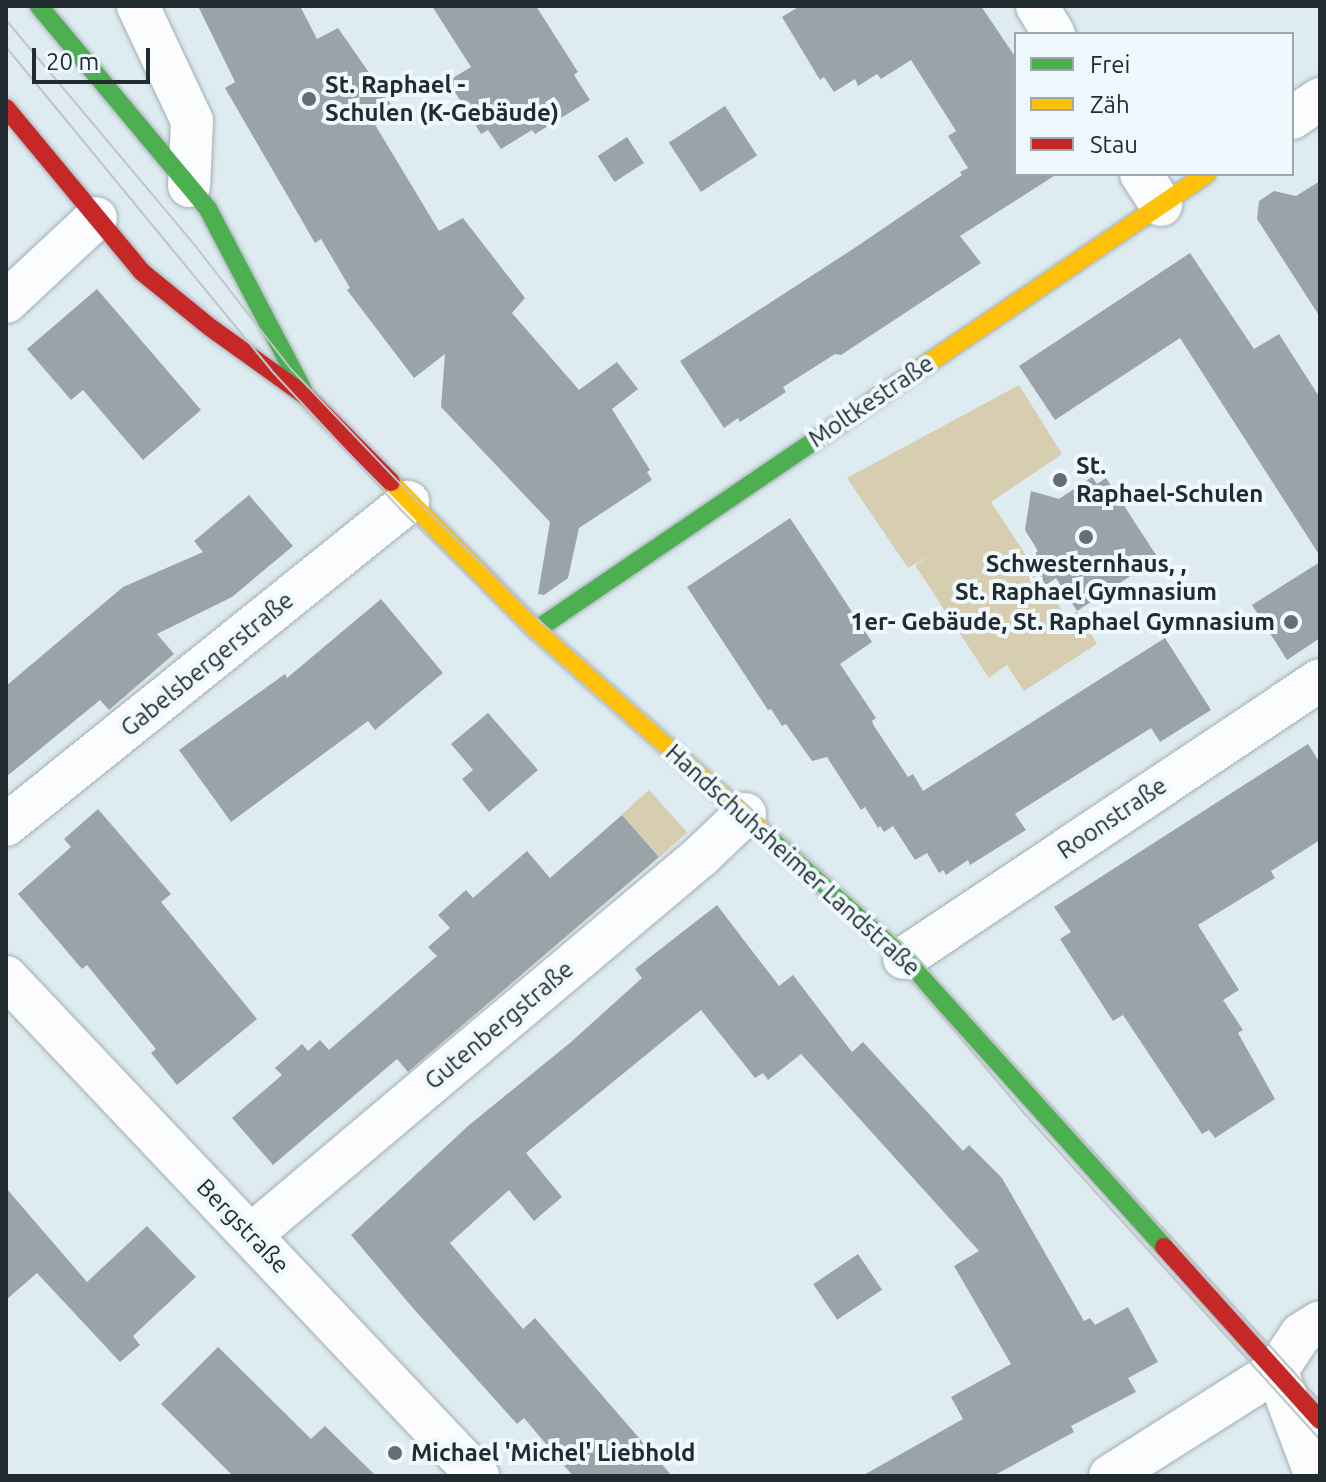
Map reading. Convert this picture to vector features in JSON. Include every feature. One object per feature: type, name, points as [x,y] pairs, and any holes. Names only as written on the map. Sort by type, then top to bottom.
[{"type":"main road","name":"Handschuhsheimer Landstraße","points":[[39,6],[223,231],[306,396]]},
{"type":"main road","name":"Handschuhsheimer Landstraße","points":[[6,108],[142,272],[211,328],[306,396],[536,630],[904,958],[1277,1370]]},
{"type":"main road","name":"Moltkestraße","points":[[536,630],[1151,190],[1200,176]]},
{"type":"main road","points":[[1277,1370],[1320,1420]]},
{"type":"street","points":[[138,6],[192,121],[189,186]]},
{"type":"street","points":[[1037,6],[1053,32]]},
{"type":"street","points":[[1294,117],[1320,99]]},
{"type":"street","points":[[6,302],[96,218]]},
{"type":"street","name":"Gabelsbergerstraße","points":[[6,825],[408,502]]},
{"type":"street","name":"Roonstraße","points":[[904,958],[1320,680]]},
{"type":"street","name":"Gutenbergstraße","points":[[252,1234],[701,856],[745,814]]},
{"type":"street","name":"Bergstraße","points":[[6,977],[478,1476]]},
{"type":"street","points":[[1110,1476],[1277,1370],[1301,1334],[1320,1322]]},
{"type":"street","name":"Handschuhsheimer Landstraße","points":[[1277,1370],[1316,1476]]},
{"type":"shaded area","points":[[1019,385],[1062,454],[991,502],[1067,618],[1077,611],[1097,644],[1024,691],[1007,665],[989,678],[915,565],[937,551],[908,568],[847,478]]},
{"type":"shaded area","points":[[649,790],[687,832],[660,857],[622,815]]},
{"type":"building","points":[[198,6],[300,6],[317,39],[338,28],[395,110],[374,123],[439,231],[463,218],[525,298],[512,313],[579,390],[617,362],[638,389],[612,409],[650,470],[647,472],[652,480],[579,528],[568,578],[544,595],[538,594],[550,522],[441,407],[445,354],[414,378],[347,290],[350,288],[321,239],[315,243],[225,88],[235,82]]},
{"type":"building","points":[[432,6],[536,6],[578,72],[574,75],[590,100],[535,134],[532,130],[501,149],[488,130],[481,134],[448,81],[471,67]]},
{"type":"building","points":[[800,6],[981,6],[1014,55],[1014,176],[1054,176],[960,236],[981,263],[841,355],[835,354],[783,387],[786,392],[740,422],[738,418],[724,428],[680,361],[853,249],[968,168],[948,136],[956,131],[911,60],[881,79],[877,74],[858,86],[855,79],[834,92],[824,77],[820,80],[782,17]]},
{"type":"building","points":[[725,106],[757,155],[701,192],[669,142]]},
{"type":"building","points":[[627,137],[644,163],[615,182],[598,156]]},
{"type":"building","points":[[1320,181],[1320,317],[1257,219],[1259,201],[1274,191],[1296,196]]},
{"type":"building","points":[[1190,253],[1254,349],[1279,334],[1320,398],[1320,556],[1180,338],[1055,420],[1019,366]]},
{"type":"building","points":[[97,289],[201,410],[143,460],[83,390],[71,400],[27,349]]},
{"type":"building","name":"Schwesternhaus, , St. Raphael Gymnasium","points":[[1092,477],[1097,484],[1106,478],[1158,558],[1077,611],[1056,578],[1046,585],[1028,557],[1038,551],[1025,530],[1031,491],[1059,499]]},
{"type":"building","points":[[249,495],[293,546],[232,597],[157,634],[174,654],[109,710],[100,700],[6,777],[6,686],[123,587],[203,552],[194,541]]},
{"type":"building","points":[[790,518],[872,642],[840,664],[876,718],[872,721],[874,726],[908,777],[913,774],[923,791],[1165,638],[1211,710],[1160,742],[1151,728],[1015,814],[1026,830],[970,865],[968,860],[946,875],[943,870],[939,873],[927,853],[915,860],[893,826],[884,832],[880,826],[878,828],[865,807],[861,810],[827,757],[812,761],[786,724],[782,726],[771,709],[768,710],[687,587]]},
{"type":"building","name":"1er- Gebäude, St. Raphael Gymnasium","points":[[1320,562],[1320,638],[1287,660],[1252,605]]},
{"type":"building","points":[[381,599],[443,673],[375,730],[368,721],[231,822],[179,750],[285,674],[287,678]]},
{"type":"building","points":[[488,713],[538,770],[489,812],[462,779],[473,770],[451,744]]},
{"type":"building","points":[[1308,744],[1320,763],[1320,840],[1271,871],[1275,878],[1198,925],[1239,990],[1223,1000],[1243,1030],[1238,1033],[1275,1099],[1215,1138],[1209,1130],[1202,1134],[1123,1015],[1113,1021],[1060,939],[1071,932],[1054,907]]},
{"type":"building","points":[[98,809],[171,894],[161,902],[257,1019],[177,1085],[151,1053],[156,1049],[87,965],[82,969],[18,894],[71,847],[64,839]]},
{"type":"building","points":[[622,815],[659,857],[408,1072],[397,1059],[273,1165],[232,1118],[282,1075],[275,1068],[302,1044],[308,1051],[320,1040],[329,1050],[437,956],[428,947],[450,928],[438,915],[466,890],[473,898],[527,851],[550,878]]},
{"type":"building","points":[[717,905],[779,986],[793,975],[852,1052],[863,1042],[963,1151],[969,1145],[1002,1178],[1084,1321],[1090,1318],[1095,1325],[1128,1307],[1158,1362],[1128,1378],[1136,1392],[1071,1426],[1074,1432],[993,1476],[862,1476],[963,1419],[951,1397],[1011,1364],[954,1266],[979,1251],[801,1054],[768,1080],[763,1073],[755,1078],[701,1010],[526,1153],[562,1197],[534,1221],[509,1190],[450,1243],[523,1329],[535,1318],[672,1476],[573,1476],[524,1418],[517,1424],[412,1307],[351,1235],[468,1126],[571,1042],[642,978],[635,969]]},
{"type":"building","points":[[6,1188],[87,1282],[147,1226],[196,1277],[133,1336],[140,1345],[120,1362],[37,1273],[6,1300]]},
{"type":"building","points":[[858,1254],[882,1290],[837,1320],[813,1284]]},
{"type":"building","points":[[218,1347],[311,1439],[325,1426],[376,1476],[233,1476],[161,1404]]},
{"type":"tram line","points":[[6,20],[197,248],[291,369],[413,497],[542,623],[912,952],[1320,1401]]},
{"type":"tram line","points":[[6,47],[271,370],[400,509],[531,638],[898,964],[1024,1113],[1320,1439]]},
{"type":"traffic: fast","points":[[39,6],[208,209],[303,390]]},
{"type":"traffic: fast","points":[[536,630],[874,400]]},
{"type":"traffic: fast","points":[[768,836],[904,958],[1164,1247]]},
{"type":"traffic: slow","points":[[874,400],[1204,176]]},
{"type":"traffic: slow","points":[[391,482],[536,630],[768,836]]},
{"type":"traffic: jam","points":[[6,108],[142,272],[211,328],[306,396],[391,482]]},
{"type":"traffic: jam","points":[[1164,1247],[1320,1420]]},
{"type":"place","name":"St. Raphael - Schulen (K-Gebäude)","points":[[309,99]]},
{"type":"place","name":"St. Raphael-Schulen","points":[[1060,480]]},
{"type":"place","name":"Schwesternhaus, , St. Raphael Gymnasium","points":[[1086,537]]},
{"type":"place","name":"1er- Gebäude, St. Raphael Gymnasium","points":[[1291,622]]},
{"type":"place","name":"Michael 'Michel' Liebhold","points":[[395,1453]]}]
